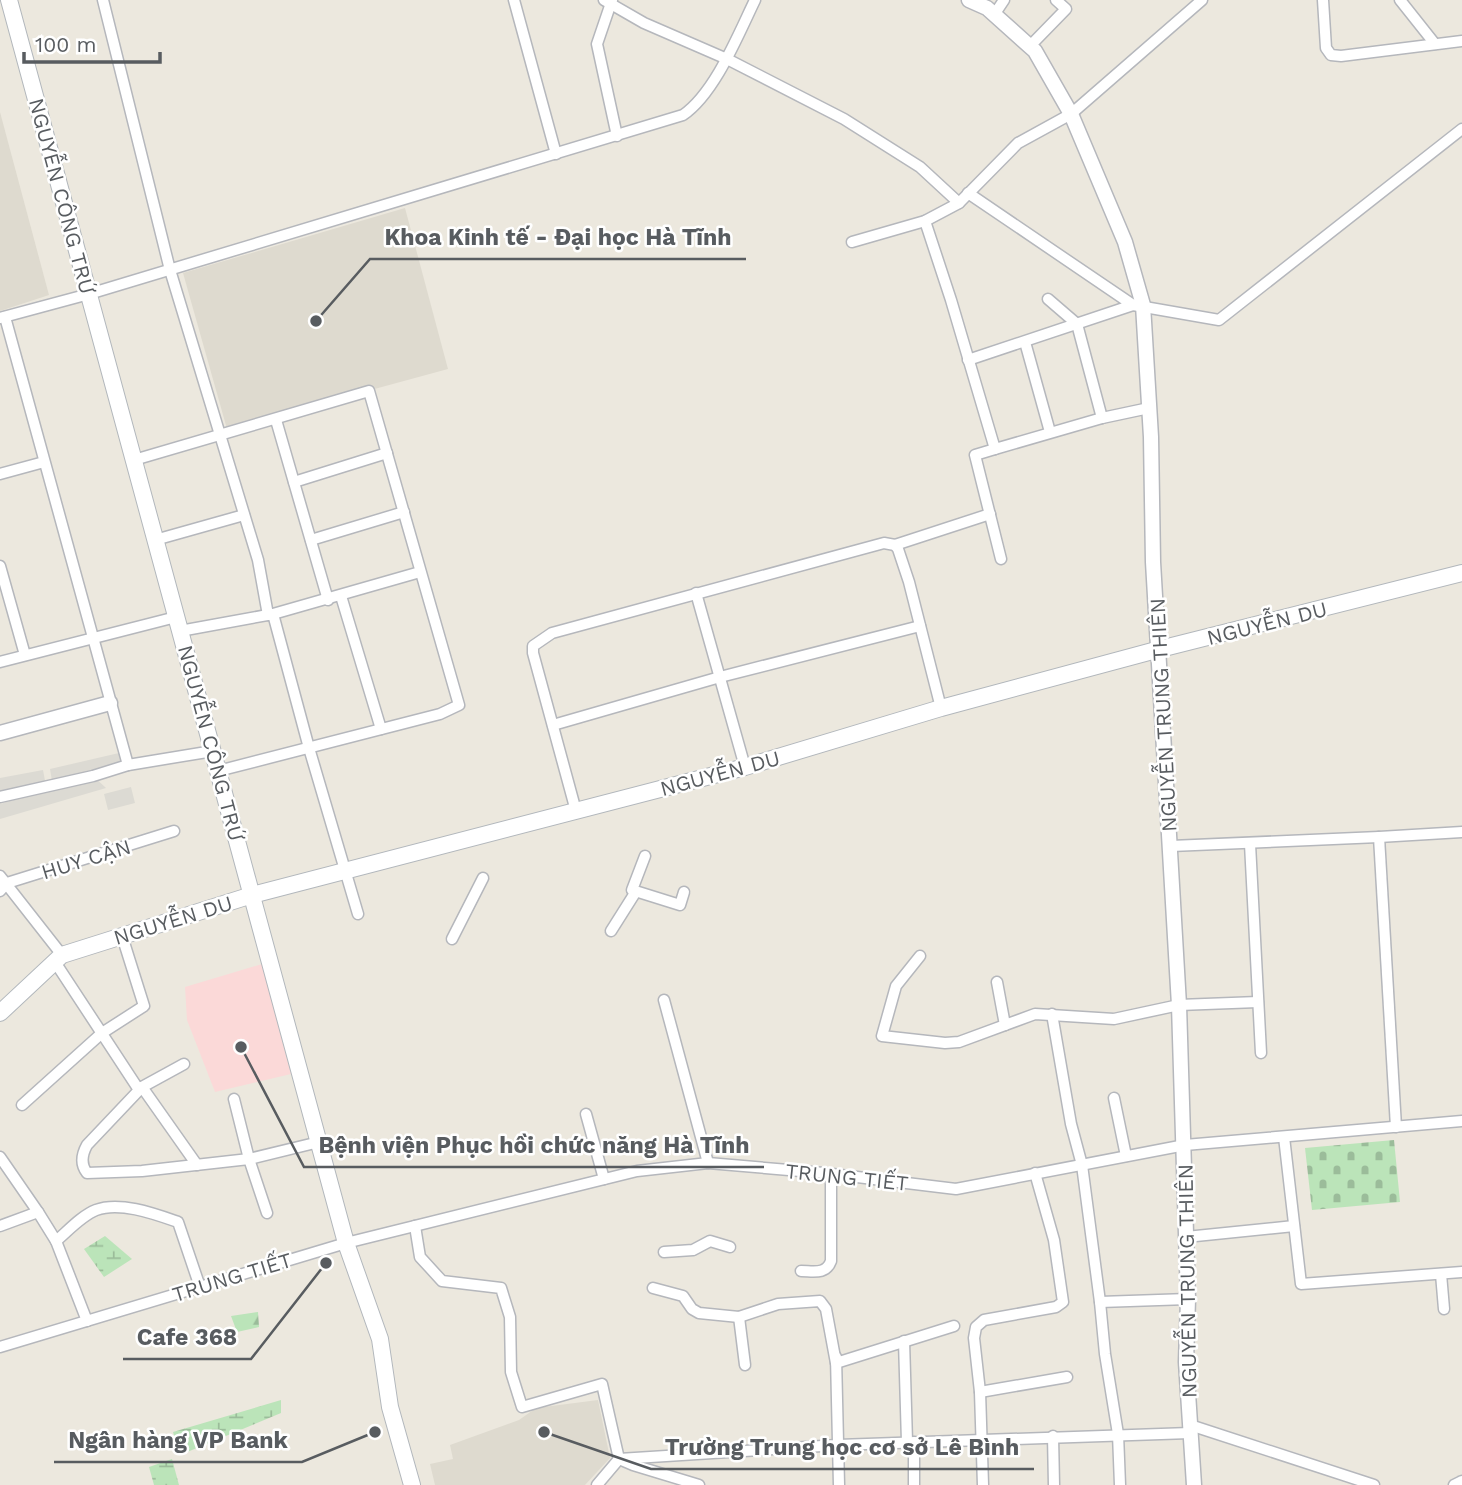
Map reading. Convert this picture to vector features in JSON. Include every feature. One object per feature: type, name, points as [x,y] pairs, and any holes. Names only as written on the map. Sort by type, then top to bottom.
[{"type":"main road","name":"NGUYỄN CÔNG TRỨ","points":[[9,0],[345,1243],[380,1339],[390,1407],[412,1485]]},
{"type":"main road","name":"NGUYỄN DU","points":[[0,1013],[59,958],[252,895],[745,767],[941,708],[1160,649],[1462,573]]},
{"type":"street","points":[[103,0],[170,270],[258,560],[270,614],[358,914]]},
{"type":"street","points":[[514,0],[556,154]]},
{"type":"street","points":[[128,765],[2,317],[170,270],[683,115],[692,108],[727,59],[755,0]]},
{"type":"street","name":"NGUYỄN TRUNG THIÊN","points":[[970,0],[987,8],[1030,46],[1071,114],[1125,243],[1138,305],[1149,408],[1153,562],[1179,1005],[1185,1145],[1188,1299],[1186,1362],[1194,1485]]},
{"type":"street","points":[[995,15],[1004,0]]},
{"type":"street","points":[[1030,46],[1066,9],[1056,0]]},
{"type":"street","points":[[852,242],[925,220],[959,202],[1018,143],[1071,114],[1202,0]]},
{"type":"street","points":[[1323,0],[1326,48],[1331,55],[1462,41]]},
{"type":"street","points":[[1400,0],[1435,44]]},
{"type":"street","points":[[617,136],[597,44],[609,1],[644,23],[727,59],[844,119],[920,167],[959,202]]},
{"type":"street","points":[[968,194],[1138,305],[1219,320],[1462,129]]},
{"type":"street","points":[[925,220],[995,449]]},
{"type":"street","points":[[1048,299],[1077,324],[1102,418]]},
{"type":"street","points":[[968,360],[1138,305]]},
{"type":"street","points":[[1025,342],[1050,432]]},
{"type":"street","points":[[134,460],[276,420],[369,390],[460,705],[440,714],[218,771]]},
{"type":"street","points":[[1002,559],[975,455],[1050,432],[1149,408]]},
{"type":"street","points":[[276,420],[328,600]]},
{"type":"street","points":[[294,482],[387,453]]},
{"type":"street","points":[[0,474],[44,462]]},
{"type":"street","points":[[311,541],[404,512]]},
{"type":"street","points":[[576,811],[533,646],[556,631],[884,543],[895,545],[990,514]]},
{"type":"street","points":[[155,540],[244,515]]},
{"type":"street","points":[[895,545],[909,582],[941,708]]},
{"type":"street","points":[[0,566],[25,655]]},
{"type":"street","points":[[0,662],[93,639],[178,624],[270,614],[421,572]]},
{"type":"street","points":[[696,593],[745,767]]},
{"type":"street","points":[[341,596],[381,729]]},
{"type":"street","points":[[553,725],[720,677],[920,626]]},
{"type":"street","points":[[0,733],[110,703]]},
{"type":"street","points":[[0,797],[93,776],[128,765],[212,751]]},
{"type":"street","name":"HUY CẬN","points":[[2,883],[174,831]]},
{"type":"street","points":[[1171,846],[1462,832]]},
{"type":"street","points":[[1379,837],[1396,1127]]},
{"type":"street","points":[[1250,844],[1261,1053]]},
{"type":"street","points":[[645,856],[632,890],[635,893],[680,905],[684,892]]},
{"type":"street","points":[[452,940],[483,878]]},
{"type":"street","points":[[2,883],[59,958],[102,1032],[197,1165]]},
{"type":"street","points":[[611,931],[635,893]]},
{"type":"street","points":[[22,1105],[102,1032],[144,1006],[122,936]]},
{"type":"street","points":[[920,956],[897,986],[882,1036],[959,1042],[1035,1014],[1114,1019],[1179,1005],[1258,1002]]},
{"type":"street","points":[[997,982],[1005,1025]]},
{"type":"street","points":[[664,1000],[708,1163]]},
{"type":"street","points":[[1052,1014],[1070,1125],[1082,1165],[1105,1354],[1118,1434],[1119,1485]]},
{"type":"street","points":[[184,1064],[141,1089],[87,1145],[82,1155],[85,1171],[95,1174],[249,1159],[318,1142]]},
{"type":"street","points":[[1114,1098],[1126,1156]]},
{"type":"street","points":[[234,1099],[249,1159],[267,1213]]},
{"type":"street","points":[[586,1114],[604,1179]]},
{"type":"street","name":"TRUNG TIẾT","points":[[0,1348],[345,1243],[637,1171],[708,1163],[956,1189],[1185,1145],[1462,1121]]},
{"type":"street","points":[[1284,1137],[1301,1284],[1462,1272]]},
{"type":"street","points":[[0,1157],[55,1241],[87,1321]]},
{"type":"street","points":[[983,1485],[980,1392],[974,1338],[978,1325],[994,1318],[1056,1307],[1063,1302],[1054,1240],[1035,1173]]},
{"type":"street","points":[[801,1270],[824,1271],[831,1261],[831,1175]]},
{"type":"street","points":[[55,1241],[85,1216],[102,1209],[121,1208],[173,1220],[178,1222],[183,1230],[200,1287]]},
{"type":"street","points":[[0,1226],[38,1212]]},
{"type":"street","points":[[415,1226],[420,1256],[442,1281],[501,1288],[510,1317],[511,1372],[523,1407],[602,1384],[619,1459]]},
{"type":"street","points":[[1186,1237],[1294,1226]]},
{"type":"street","points":[[664,1252],[688,1251],[710,1241],[730,1247]]},
{"type":"street","points":[[1441,1274],[1444,1309]]},
{"type":"street","points":[[653,1288],[683,1296],[692,1309],[699,1313],[739,1317],[778,1304],[820,1301],[826,1309],[836,1363]]},
{"type":"street","points":[[1100,1302],[1188,1299]]},
{"type":"street","points":[[739,1317],[745,1365]]},
{"type":"street","points":[[836,1363],[954,1326]]},
{"type":"street","points":[[835,1336],[839,1485]]},
{"type":"street","points":[[904,1342],[914,1485]]},
{"type":"street","points":[[980,1392],[1067,1377]]},
{"type":"street","points":[[597,1485],[619,1459],[838,1445],[1190,1429],[1374,1485]]},
{"type":"street","points":[[1053,1436],[1054,1485]]},
{"type":"street","points":[[619,1459],[699,1485]]},
{"type":"street","points":[[1454,1485],[1462,1481]]},
{"type":"shaded area","points":[[0,112],[49,295],[0,311]]},
{"type":"shaded area","points":[[405,208],[448,369],[227,429],[183,273]]},
{"type":"shaded area","points":[[119,753],[122,765],[52,781],[50,769]]},
{"type":"shaded area","points":[[43,770],[46,786],[0,794],[0,778]]},
{"type":"shaded area","points":[[93,776],[106,788],[0,819],[0,804]]},
{"type":"shaded area","points":[[131,787],[135,803],[108,810],[104,794]]},
{"type":"shaded area","points":[[262,964],[291,1074],[215,1092],[187,1020],[185,987]]},
{"type":"shaded area","points":[[598,1400],[610,1458],[585,1485],[435,1485],[430,1464],[453,1459],[450,1445],[519,1420],[536,1408]]},
{"type":"green space","points":[[1394,1140],[1400,1202],[1312,1210],[1305,1148]]},
{"type":"green space","points":[[105,1236],[132,1259],[104,1277],[84,1249]]},
{"type":"green space","points":[[258,1312],[259,1327],[237,1332],[231,1316]]},
{"type":"green space","points":[[281,1400],[281,1413],[180,1455],[173,1432]]},
{"type":"green space","points":[[172,1459],[179,1485],[154,1485],[149,1467]]},
{"type":"place","name":"Khoa Kinh tế - Đại học Hà Tĩnh","points":[[316,321]]},
{"type":"place","name":"Bệnh viện Phục hồi chức năng Hà Tĩnh","points":[[241,1047]]},
{"type":"place","name":"Cafe 368","points":[[326,1263]]},
{"type":"place","name":"Ngân hàng VP Bank","points":[[375,1432]]},
{"type":"place","name":"Trường Trung học cơ sở Lê Bình","points":[[544,1432]]}]
